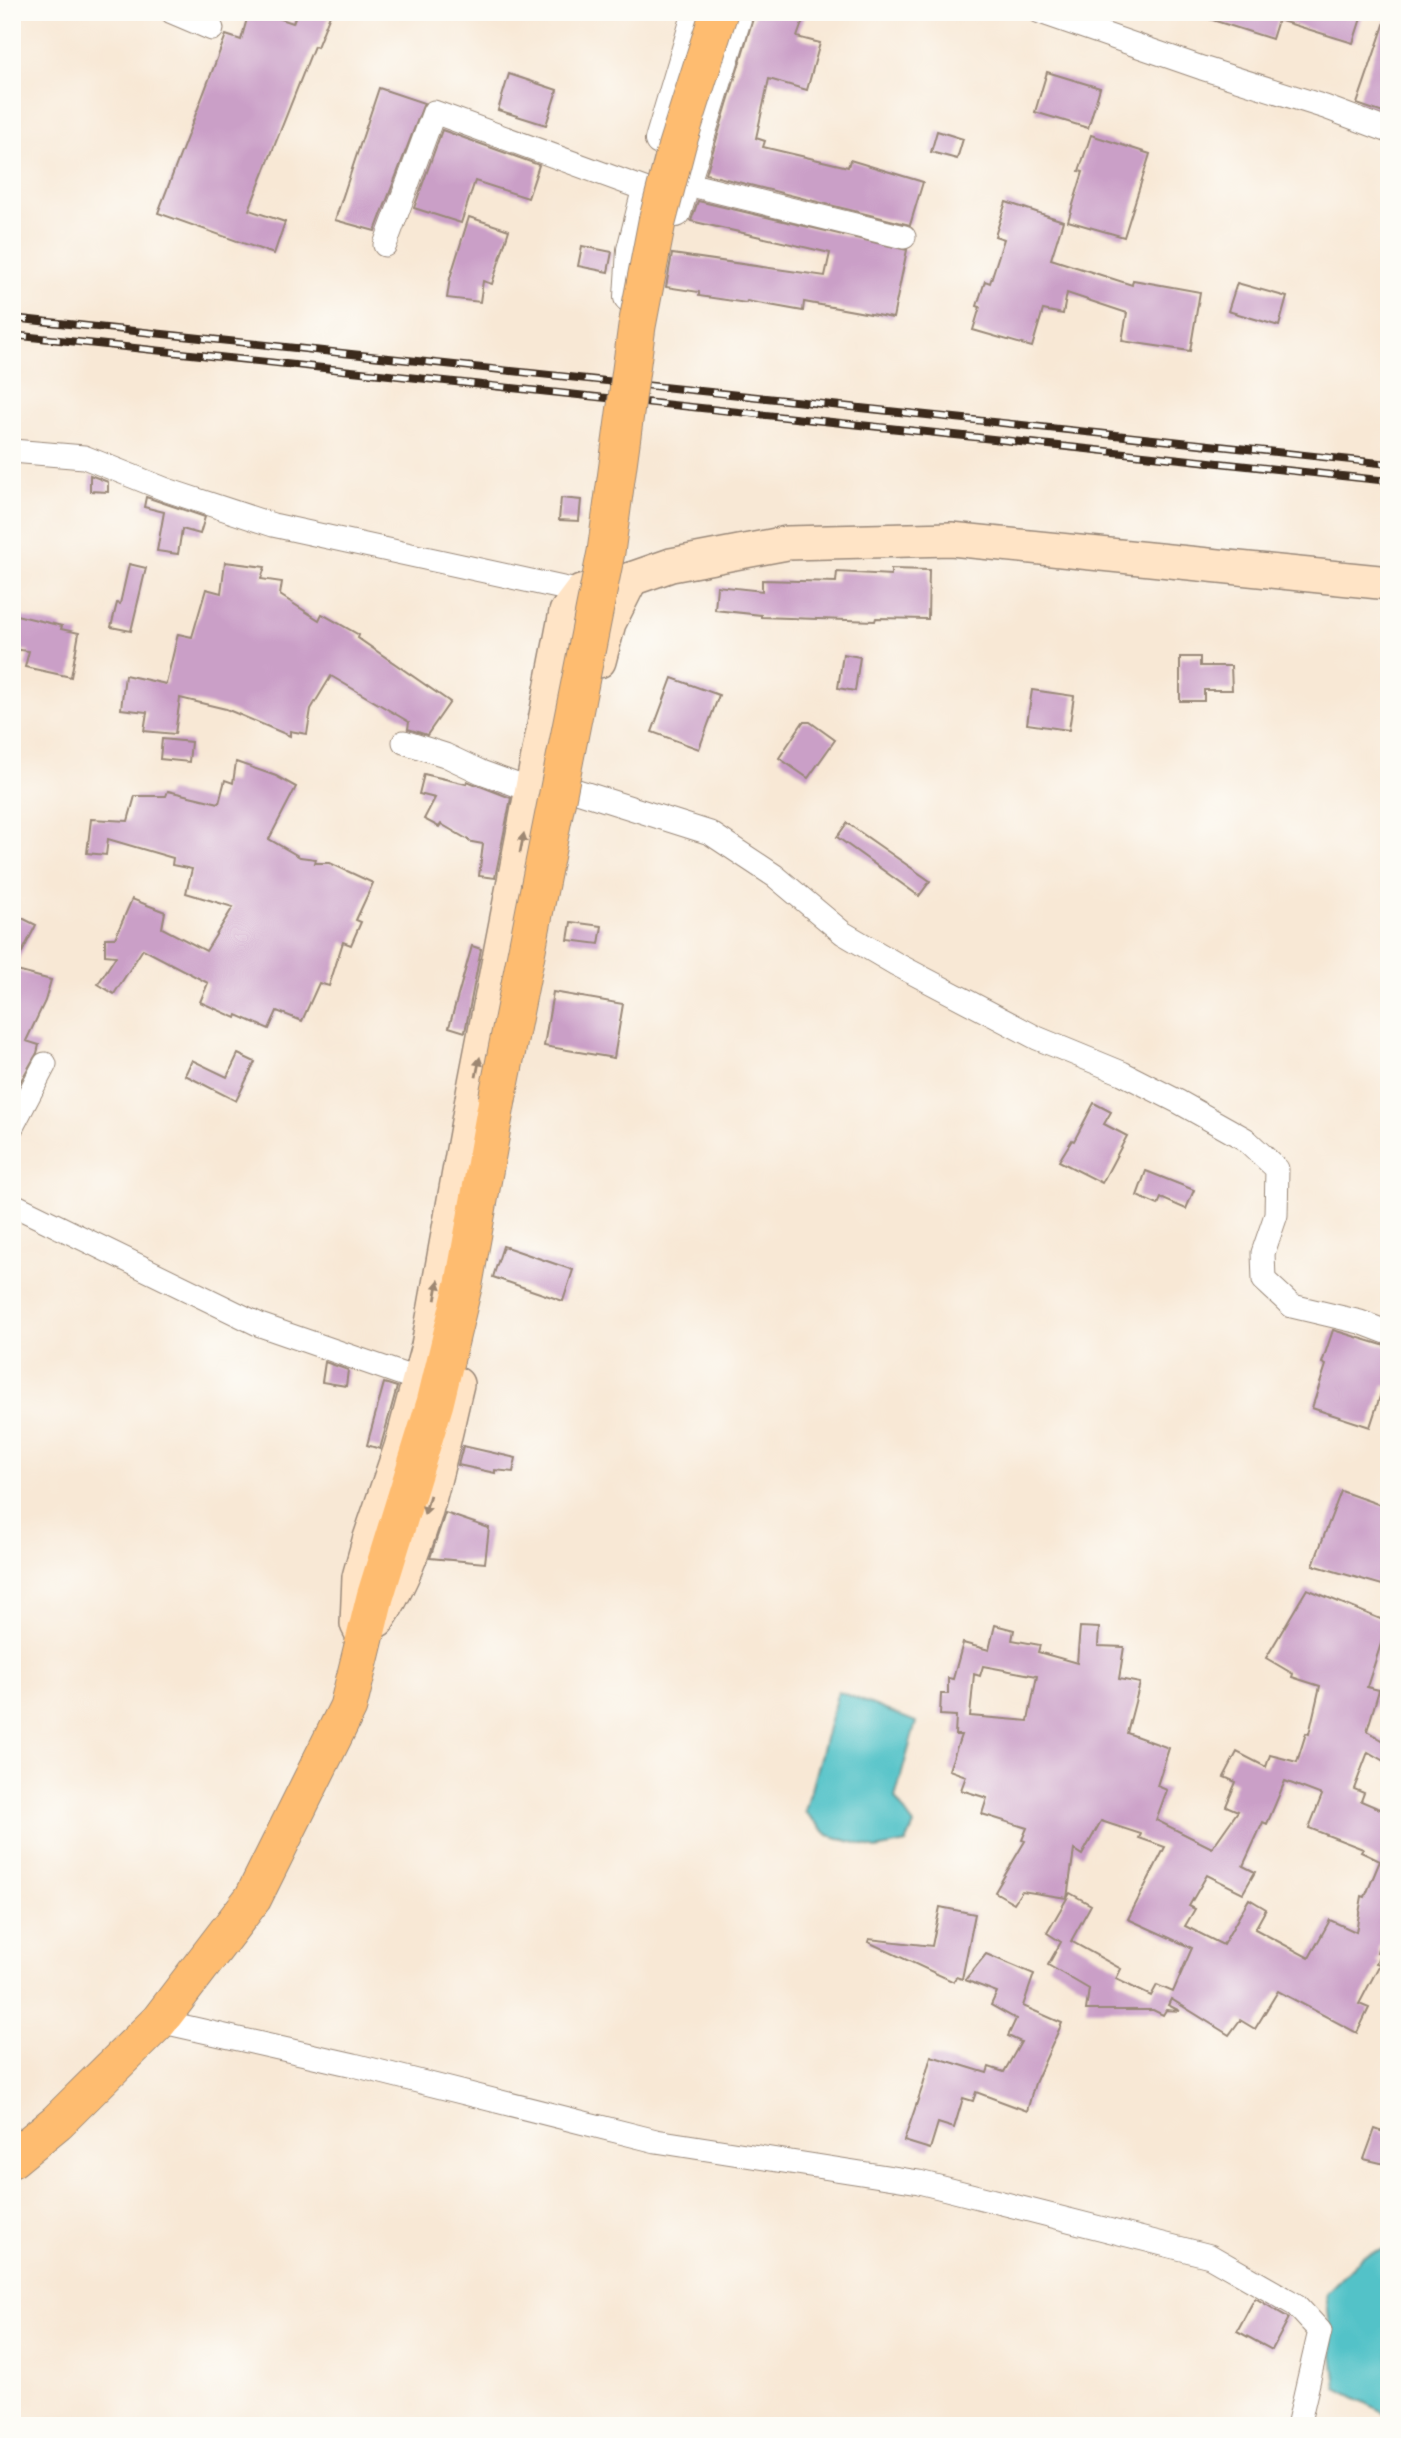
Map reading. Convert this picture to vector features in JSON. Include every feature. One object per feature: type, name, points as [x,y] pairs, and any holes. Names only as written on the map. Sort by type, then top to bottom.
[{"type":"main road","points":[[12,2159],[57,2122],[159,2021],[253,1898],[348,1707],[375,1597],[435,1403],[464,1283],[497,1100],[606,552],[636,326],[657,222],[677,145],[719,12]]},
{"type":"main road","points":[[364,1640],[357,1624],[359,1577],[401,1447],[428,1346],[474,1088],[566,612],[582,592],[671,565],[787,544],[951,539],[1389,583]]},
{"type":"main road","points":[[364,1640],[406,1569],[427,1508],[443,1445],[466,1345],[586,710],[609,623],[631,579]]},
{"type":"street","points":[[172,12],[212,29]]},
{"type":"street","points":[[698,12],[632,250],[629,303],[634,323],[650,326],[656,323],[677,212],[738,12]]},
{"type":"street","points":[[1040,12],[1389,131]]},
{"type":"street","points":[[385,245],[434,112],[649,182],[685,183],[904,237]]},
{"type":"street","points":[[12,451],[84,457],[167,490],[273,525],[582,592]]},
{"type":"street","points":[[404,742],[517,785],[571,789],[710,833],[775,876],[843,933],[896,964],[1037,1038],[1122,1073],[1245,1139],[1277,1169],[1276,1215],[1263,1253],[1264,1280],[1292,1306],[1360,1322],[1389,1333]]},
{"type":"street","points":[[12,1127],[45,1064]]},
{"type":"street","points":[[12,1204],[260,1325],[419,1380]]},
{"type":"street","points":[[159,2021],[354,2065],[656,2141],[919,2182],[1210,2256],[1296,2305],[1320,2332],[1298,2426]]},
{"type":"water","points":[[838,1691],[916,1722],[895,1798],[914,1825],[906,1843],[876,1849],[828,1835],[805,1812]]},
{"type":"water","points":[[1389,2248],[1389,2415],[1337,2388],[1326,2293],[1363,2256]]},
{"type":"building","points":[[249,12],[260,12],[293,23],[297,12],[331,12],[317,47],[314,46],[249,210],[285,222],[274,254],[158,213],[226,35],[241,40]]},
{"type":"building","points":[[755,12],[806,12],[797,37],[820,43],[807,90],[769,79],[756,138],[765,141],[763,147],[848,167],[850,160],[923,182],[910,225],[706,174]]},
{"type":"building","points":[[1200,12],[1363,12],[1353,43],[1278,20],[1272,39],[1200,16]]},
{"type":"building","points":[[1386,19],[1389,19],[1389,115],[1357,104]]},
{"type":"building","points":[[1047,72],[1100,88],[1088,128],[1035,112]]},
{"type":"building","points":[[509,74],[557,90],[546,125],[498,110]]},
{"type":"building","points":[[379,88],[424,103],[375,231],[335,220]]},
{"type":"building","points":[[442,130],[539,165],[528,198],[475,181],[461,223],[414,208]]},
{"type":"building","points":[[937,131],[963,139],[957,159],[931,152]]},
{"type":"building","points":[[1091,135],[1150,154],[1124,237],[1068,221],[1083,172],[1079,171]]},
{"type":"building","points":[[698,201],[907,250],[893,318],[804,302],[803,311],[699,296],[699,292],[666,287],[672,254],[825,276],[830,253],[691,221]]},
{"type":"building","points":[[1006,202],[1063,221],[1051,259],[1132,285],[1133,280],[1200,292],[1190,351],[1122,341],[1127,313],[1067,293],[1063,314],[1043,310],[1032,347],[973,330],[985,281],[990,283],[1004,239],[995,236]]},
{"type":"building","points":[[469,217],[509,230],[492,284],[483,281],[480,302],[447,298],[450,278]]},
{"type":"building","points":[[582,246],[612,252],[608,272],[578,266]]},
{"type":"building","points":[[1237,283],[1287,297],[1279,326],[1228,311]]},
{"type":"building","points":[[90,475],[108,482],[108,492],[90,491]]},
{"type":"building","points":[[146,497],[205,517],[200,534],[182,529],[178,554],[157,551],[164,512],[144,507]]},
{"type":"building","points":[[561,498],[581,500],[579,521],[559,520]]},
{"type":"building","points":[[225,562],[265,567],[261,579],[282,582],[280,595],[319,620],[322,614],[359,635],[358,638],[450,702],[427,735],[408,729],[409,722],[331,676],[311,709],[307,734],[290,731],[290,736],[226,709],[180,698],[175,734],[144,731],[147,712],[121,709],[125,675],[166,684],[178,634],[192,637],[206,589],[221,593]]},
{"type":"building","points":[[129,564],[146,568],[131,631],[111,627],[117,603],[120,604]]},
{"type":"building","points":[[891,569],[929,570],[928,619],[876,618],[875,621],[761,617],[715,610],[717,586],[762,591],[762,580],[836,582],[837,572],[891,575]]},
{"type":"building","points":[[12,614],[79,633],[71,677],[25,667],[29,651],[12,649]]},
{"type":"building","points":[[843,654],[860,657],[855,691],[838,688]]},
{"type":"building","points":[[1180,657],[1200,657],[1200,666],[1231,666],[1232,690],[1204,690],[1204,701],[1180,701]]},
{"type":"building","points":[[672,678],[719,695],[699,749],[652,732]]},
{"type":"building","points":[[1032,690],[1074,696],[1069,730],[1027,724]]},
{"type":"building","points":[[803,722],[810,722],[835,740],[808,778],[779,758]]},
{"type":"building","points":[[162,739],[191,742],[189,762],[160,759]]},
{"type":"building","points":[[236,762],[276,776],[296,787],[269,839],[300,857],[316,859],[315,863],[330,863],[373,883],[356,920],[361,922],[351,945],[343,942],[329,986],[319,983],[302,1021],[277,1011],[269,1029],[200,1002],[208,983],[143,949],[114,994],[98,984],[116,956],[105,955],[105,938],[115,938],[132,899],[165,912],[162,928],[206,951],[233,907],[186,893],[192,869],[172,865],[173,858],[108,839],[106,855],[87,853],[91,819],[128,821],[135,796],[166,796],[168,791],[219,803],[225,780],[233,783]]},
{"type":"building","points":[[424,774],[466,784],[467,781],[511,798],[495,878],[479,876],[483,844],[472,842],[441,824],[439,827],[424,819],[435,798],[419,794]]},
{"type":"building","points":[[847,823],[930,881],[919,896],[837,837]]},
{"type":"building","points":[[12,913],[36,925],[13,970],[51,980],[45,1001],[26,1041],[39,1045],[37,1053],[12,1096]]},
{"type":"building","points":[[571,922],[602,926],[599,944],[568,940]]},
{"type":"building","points":[[472,946],[481,949],[465,1032],[449,1027]]},
{"type":"building","points":[[553,992],[623,1004],[614,1058],[544,1046]]},
{"type":"building","points":[[238,1054],[255,1062],[236,1101],[185,1075],[192,1060],[227,1077]]},
{"type":"building","points":[[1094,1103],[1111,1112],[1104,1124],[1127,1136],[1102,1183],[1059,1161],[1072,1140],[1074,1141]]},
{"type":"building","points":[[1146,1171],[1194,1190],[1186,1209],[1161,1198],[1158,1205],[1137,1196]]},
{"type":"building","points":[[503,1246],[573,1270],[563,1301],[493,1277]]},
{"type":"building","points":[[1333,1330],[1389,1347],[1389,1386],[1384,1384],[1370,1427],[1312,1408],[1326,1365],[1322,1363]]},
{"type":"building","points":[[325,1362],[348,1370],[346,1386],[322,1382]]},
{"type":"building","points":[[384,1383],[397,1387],[380,1449],[367,1445]]},
{"type":"building","points":[[463,1446],[516,1458],[513,1472],[495,1470],[495,1473],[458,1465]]},
{"type":"building","points":[[1341,1491],[1389,1508],[1389,1587],[1313,1565]]},
{"type":"building","points":[[445,1513],[489,1528],[485,1563],[430,1558]]},
{"type":"building","points":[[1307,1589],[1388,1622],[1367,1687],[1379,1690],[1367,1731],[1389,1744],[1389,1764],[1368,1752],[1354,1789],[1364,1793],[1361,1801],[1389,1813],[1389,1913],[1377,1952],[1380,1953],[1376,1963],[1380,1964],[1359,2004],[1369,2008],[1357,2033],[1278,1991],[1255,2029],[1240,2020],[1229,2035],[1171,1999],[1168,2005],[1180,2011],[1166,2010],[1163,2015],[1153,2010],[1086,2010],[1089,1989],[1048,1965],[1061,1942],[1047,1933],[1070,1893],[1091,1905],[1071,1941],[1121,1969],[1116,1979],[1151,1996],[1157,1985],[1173,1992],[1192,1948],[1128,1919],[1165,1847],[1139,1838],[1141,1834],[1101,1821],[1082,1855],[1074,1850],[1067,1898],[1022,1891],[1014,1903],[995,1892],[1025,1841],[1022,1840],[1027,1828],[982,1814],[987,1798],[961,1790],[966,1776],[949,1770],[961,1735],[955,1735],[956,1716],[940,1715],[941,1694],[948,1694],[948,1678],[953,1679],[963,1643],[989,1650],[995,1625],[1014,1630],[1012,1640],[1040,1645],[1038,1652],[1077,1663],[1080,1627],[1099,1628],[1098,1646],[1124,1647],[1119,1679],[1140,1683],[1127,1733],[1169,1748],[1157,1786],[1167,1790],[1156,1820],[1212,1848],[1238,1811],[1226,1806],[1236,1782],[1224,1777],[1237,1752],[1266,1767],[1270,1755],[1297,1762],[1306,1733],[1309,1734],[1320,1686],[1292,1677],[1293,1674],[1266,1658]],"holes":[[[983,1666],[1037,1676],[1028,1721],[970,1716],[974,1674],[980,1676]],[[1285,1781],[1322,1795],[1309,1828],[1363,1849],[1361,1852],[1380,1861],[1365,1897],[1362,1896],[1356,1932],[1330,1920],[1309,1958],[1255,1929],[1266,1909],[1249,1899],[1223,1945],[1185,1926],[1195,1909],[1189,1906],[1207,1875],[1243,1893],[1255,1872],[1243,1866],[1263,1822],[1267,1824]]]},
{"type":"building","points":[[940,1907],[975,1914],[962,1979],[956,1977],[954,1982],[868,1942],[869,1939],[932,1946]]},
{"type":"building","points":[[986,1954],[1034,1974],[1023,2006],[1062,2023],[1035,2083],[1027,2111],[976,2092],[973,2101],[963,2098],[954,2128],[938,2123],[930,2149],[904,2141],[931,2056],[987,2073],[989,2067],[1004,2072],[1021,2042],[1008,2036],[1016,2019],[991,2005],[997,1992],[965,1980]]},
{"type":"building","points":[[1375,2129],[1389,2134],[1389,2165],[1364,2159]]},
{"type":"building","points":[[1255,2298],[1289,2318],[1272,2350],[1237,2331]]},
{"type":"railway","points":[[12,318],[1389,464]]},
{"type":"railway","points":[[12,335],[1389,481]]}]
